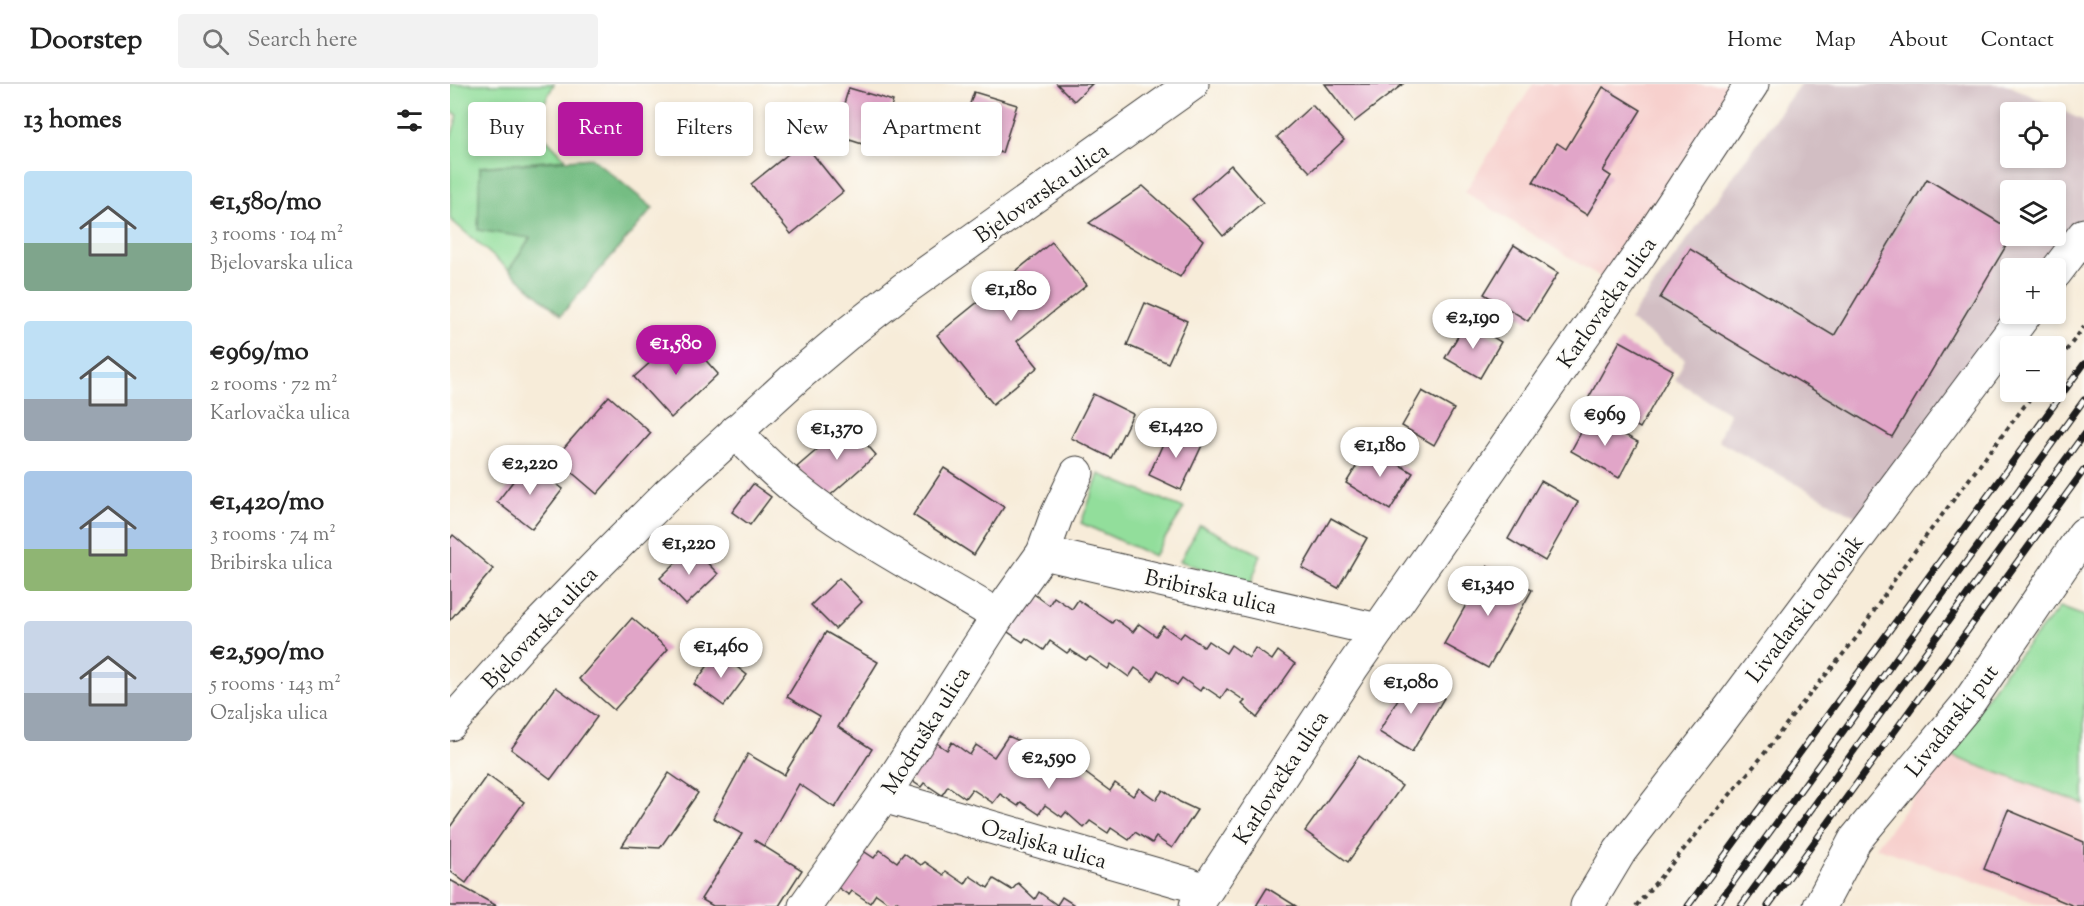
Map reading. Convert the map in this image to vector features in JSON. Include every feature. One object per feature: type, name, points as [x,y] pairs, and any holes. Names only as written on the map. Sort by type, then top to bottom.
[{"type":"street","name":"Bjelovarska ulica","points":[[450,724],[533,631],[598,564],[736,431],[847,333],[904,289],[1192,84]]},
{"type":"street","name":"Karlovačka ulica","points":[[1200,899],[1378,630],[1640,254],[1752,84]]},
{"type":"street","points":[[2066,259],[2084,235]]},
{"type":"street","name":"Livadarski odvojak","points":[[1587,906],[1620,851],[1722,719],[2018,324]]},
{"type":"street","points":[[736,431],[758,457],[848,528],[998,616]]},
{"type":"street","name":"Modruška ulica","points":[[805,906],[883,796],[998,616],[1043,553],[1056,517],[1077,473]]},
{"type":"street","name":"Livadarski put","points":[[1820,906],[1855,840],[1967,705],[2084,534]]},
{"type":"street","name":"Bribirska ulica","points":[[1043,553],[1378,630]]},
{"type":"street","name":"Ozaljska ulica","points":[[883,796],[1189,884],[1200,899]]},
{"type":"path","points":[[2066,351],[2084,327]]},
{"type":"path","points":[[1636,906],[1760,759],[1857,637],[1902,568],[2027,402]]},
{"type":"shaded area","points":[[1533,84],[1739,84],[1605,280],[1465,192]]},
{"type":"shaded area","points":[[1800,84],[2006,84],[2044,102],[2000,102],[2000,168],[2066,168],[2066,112],[2084,121],[2084,217],[2066,241],[2066,180],[2000,180],[2000,246],[2062,246],[2053,258],[2000,258],[2000,324],[2002,324],[1857,517],[1718,441],[1729,413],[1675,380],[1685,359],[1629,320]]},
{"type":"shaded area","points":[[1946,754],[2084,804],[2084,906],[2045,906],[1876,847]]},
{"type":"green space","points":[[450,84],[554,84],[545,102],[468,102],[468,156],[546,156],[546,138],[558,151],[558,156],[566,159],[480,167],[531,238],[509,270],[450,219],[450,140],[458,115],[450,111]]},
{"type":"green space","points":[[592,158],[653,208],[561,315],[509,270],[530,238],[478,230],[480,167]]},
{"type":"green space","points":[[1099,474],[1184,508],[1154,556],[1081,523]]},
{"type":"green space","points":[[1200,525],[1261,555],[1250,586],[1180,561]]},
{"type":"green space","points":[[2060,607],[2084,616],[2084,804],[1946,754],[2003,674]]},
{"type":"building","points":[[1057,84],[1092,84],[1074,101]]},
{"type":"building","points":[[1325,84],[1403,84],[1354,122]]},
{"type":"building","points":[[1603,87],[1641,110],[1603,171],[1611,176],[1587,215],[1533,182],[1557,143],[1566,149]]},
{"type":"building","points":[[849,88],[893,101],[861,102],[861,144],[849,140],[849,102],[845,102]]},
{"type":"building","points":[[974,92],[1017,105],[1002,153],[1002,102],[971,102]]},
{"type":"building","points":[[1312,105],[1344,140],[1310,172],[1277,137]]},
{"type":"building","points":[[786,156],[814,156],[843,192],[791,234],[751,184]]},
{"type":"building","points":[[1231,165],[1263,202],[1223,236],[1192,199]]},
{"type":"building","points":[[1927,179],[2000,223],[2000,246],[2006,246],[1892,437],[1660,298],[1690,249],[1834,336]]},
{"type":"building","points":[[1143,186],[1203,240],[1180,277],[1089,223]]},
{"type":"building","points":[[1052,242],[1087,285],[1017,341],[1038,367],[993,404],[937,335]]},
{"type":"building","points":[[1514,245],[1558,273],[1528,321],[1484,294]]},
{"type":"building","points":[[1145,303],[1187,321],[1168,363],[1127,345]]},
{"type":"building","points":[[1467,321],[1501,342],[1480,378],[1445,358]]},
{"type":"building","points":[[682,334],[718,374],[671,418],[634,377]]},
{"type":"building","points":[[1620,341],[1673,370],[1640,428],[1588,399]]},
{"type":"building","points":[[1422,391],[1454,409],[1434,445],[1402,426]]},
{"type":"building","points":[[1093,394],[1133,414],[1111,458],[1071,438]]},
{"type":"building","points":[[609,396],[651,433],[597,494],[555,458]]},
{"type":"building","points":[[1590,416],[1638,442],[1619,478],[1571,451]]},
{"type":"building","points":[[848,423],[876,455],[826,499],[797,467]]},
{"type":"building","points":[[1170,428],[1203,443],[1181,490],[1149,475]]},
{"type":"building","points":[[1369,446],[1413,473],[1390,510],[1346,483]]},
{"type":"building","points":[[528,462],[563,489],[532,529],[497,502]]},
{"type":"building","points":[[944,468],[1004,507],[974,555],[913,515]]},
{"type":"building","points":[[1541,481],[1578,502],[1545,561],[1508,539]]},
{"type":"building","points":[[753,484],[771,497],[750,525],[732,512]]},
{"type":"building","points":[[1331,518],[1367,538],[1338,588],[1302,568]]},
{"type":"building","points":[[453,535],[493,569],[450,620],[450,539]]},
{"type":"building","points":[[692,547],[718,574],[686,605],[660,578]]},
{"type":"building","points":[[1488,566],[1532,590],[1488,668],[1444,644]]},
{"type":"building","points":[[839,578],[862,602],[835,629],[811,605]]},
{"type":"building","points":[[1031,592],[1049,605],[1054,597],[1072,609],[1078,600],[1112,623],[1115,619],[1133,632],[1139,624],[1156,636],[1163,626],[1180,638],[1184,633],[1204,647],[1208,641],[1226,653],[1231,645],[1249,658],[1255,648],[1272,660],[1278,651],[1295,664],[1257,718],[1242,704],[1245,701],[1227,689],[1221,698],[1203,686],[1200,691],[1182,678],[1177,685],[1158,670],[1152,680],[1135,668],[1129,677],[1111,664],[1108,669],[1090,657],[1086,660],[1070,650],[1067,653],[1050,641],[1044,650],[1026,638],[1023,642],[1005,630]]},
{"type":"building","points":[[632,618],[668,649],[614,710],[579,679]]},
{"type":"building","points":[[826,632],[878,662],[838,727],[872,749],[835,808],[799,784],[764,846],[754,840],[802,870],[779,906],[713,906],[701,899],[742,834],[713,818],[748,754],[784,775],[820,716],[787,697]]},
{"type":"building","points":[[718,652],[747,675],[724,706],[694,684]]},
{"type":"building","points":[[1410,678],[1444,698],[1412,752],[1379,732]]},
{"type":"building","points":[[556,687],[597,717],[551,779],[511,749]]},
{"type":"building","points":[[1008,736],[1033,747],[1025,756],[1044,769],[1049,761],[1067,773],[1073,764],[1110,791],[1115,783],[1133,796],[1139,788],[1156,800],[1163,790],[1197,810],[1172,848],[1156,837],[1152,843],[1135,832],[1129,840],[1111,828],[1108,833],[1090,821],[1084,828],[1066,812],[1062,817],[1045,805],[1039,814],[1021,802],[1018,806],[1000,794],[993,803],[972,789],[965,798],[948,786],[942,795],[924,783],[921,787],[903,775],[929,738],[947,750],[952,742],[970,755],[976,745],[994,757]]},
{"type":"building","points":[[1359,756],[1402,786],[1348,862],[1305,831]]},
{"type":"building","points":[[669,773],[698,793],[660,848],[622,846]]},
{"type":"building","points":[[487,775],[524,802],[466,883],[450,871],[450,827]]},
{"type":"building","points":[[2008,810],[2084,842],[2084,906],[2074,906],[1984,869]]},
{"type":"building","points":[[856,846],[874,858],[880,850],[897,862],[904,853],[921,865],[925,862],[944,875],[946,871],[965,884],[970,876],[988,888],[994,879],[1012,890],[1018,883],[1035,899],[1039,892],[1057,905],[1062,897],[1076,906],[903,906],[896,901],[893,906],[876,894],[870,903],[852,891],[849,895],[831,883]]},
{"type":"building","points":[[450,880],[497,906],[450,906]]},
{"type":"building","points":[[1267,888],[1296,906],[1256,906]]},
{"type":"railway","points":[[1688,906],[2084,364]]},
{"type":"railway","points":[[1716,906],[2084,400]]},
{"type":"railway","points":[[1741,906],[2084,434]]},
{"type":"railway","points":[[1768,906],[2084,470]]}]
